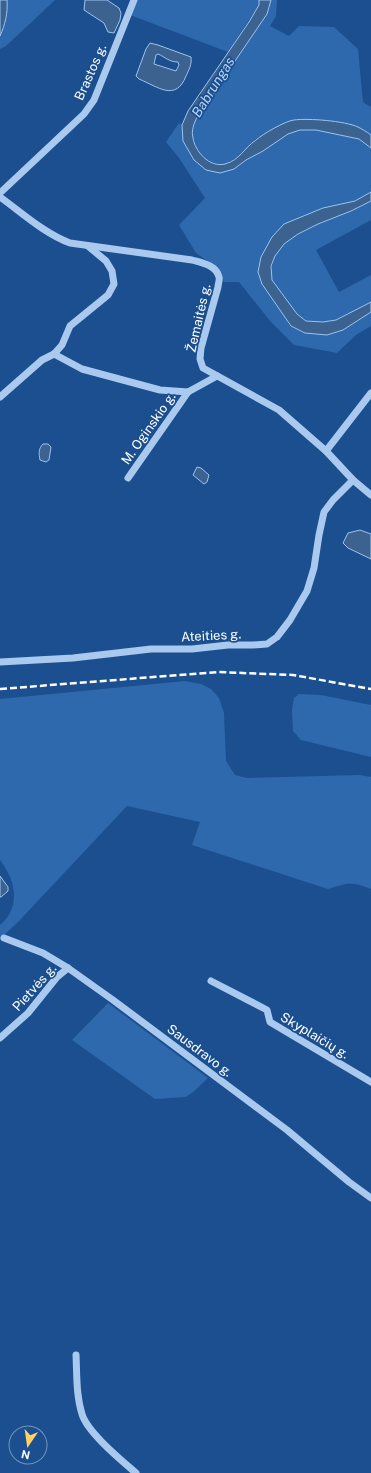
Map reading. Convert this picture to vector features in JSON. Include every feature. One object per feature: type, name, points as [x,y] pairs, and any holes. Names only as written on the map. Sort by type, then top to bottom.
[{"type":"street","name":"Brastos g.","points":[[0,193],[84,114],[94,100],[134,0]]},
{"type":"street","name":"Žemaitės g.","points":[[0,196],[60,239],[70,243],[192,260],[204,263],[214,268],[219,277],[218,287],[201,348],[200,359],[203,368],[279,410],[326,451],[353,480],[371,495]]},
{"type":"street","points":[[0,397],[42,360],[54,354],[62,345],[70,326],[108,295],[114,284],[112,271],[106,261],[88,246]]},
{"type":"street","points":[[54,354],[82,369],[160,390],[188,392],[217,376]]},
{"type":"street","name":"M. Oginskio g.","points":[[128,478],[188,392]]},
{"type":"street","points":[[326,451],[371,393]]},
{"type":"street","name":"Ateities g.","points":[[0,662],[73,658],[151,648],[192,649],[228,645],[267,644],[277,637],[290,620],[307,591],[314,568],[324,512],[333,500],[353,480]]},
{"type":"street","name":"Sausdravo g.","points":[[4,938],[43,953],[68,968],[119,1004],[287,1130],[349,1182],[371,1198]]},
{"type":"street","name":"Pietvės g.","points":[[0,1038],[28,1013],[57,977],[68,968]]},
{"type":"street","name":"Skyplaičių g.","points":[[211,981],[267,1010],[270,1022],[371,1082]]},
{"type":"street","points":[[76,1355],[78,1396],[82,1415],[91,1430],[136,1473]]},
{"type":"shaded area","points":[[7,0],[55,0],[6,46],[0,49],[0,36],[5,24]]},
{"type":"shaded area","points":[[136,0],[259,0],[259,5],[228,52],[130,15]]},
{"type":"shaded area","points":[[271,0],[277,0],[276,16],[270,26],[289,36],[299,26],[334,27],[358,49],[363,102],[371,107],[371,135],[357,127],[293,120],[254,140],[241,155],[231,161],[223,165],[212,163],[204,158],[196,148],[192,128],[197,117],[267,14]]},
{"type":"shaded area","points":[[179,123],[182,125],[183,141],[194,160],[234,169],[288,134],[300,130],[316,130],[359,139],[371,148],[371,192],[355,201],[323,208],[272,237],[261,257],[258,272],[290,326],[304,333],[327,335],[343,330],[371,312],[371,326],[356,335],[337,353],[294,345],[271,322],[239,282],[224,282],[213,265],[196,253],[179,225],[205,198],[179,158],[166,142]]},
{"type":"shaded area","points":[[371,201],[371,220],[316,250],[339,292],[371,275],[371,302],[336,320],[323,322],[306,321],[297,314],[272,280],[271,266],[275,256],[284,244],[298,234]]},
{"type":"shaded area","points":[[185,681],[201,684],[211,689],[219,698],[224,713],[226,761],[235,775],[247,778],[360,775],[371,777],[371,889],[350,884],[340,885],[328,889],[192,845],[200,822],[127,806],[19,921],[0,939],[0,925],[7,918],[11,910],[14,902],[14,893],[9,876],[0,860],[0,699]]},
{"type":"shaded area","points":[[299,694],[321,695],[371,705],[371,757],[301,740],[293,731],[292,710],[294,698]]},
{"type":"shaded area","points":[[108,1003],[208,1078],[186,1097],[155,1099],[72,1040]]},
{"type":"water","points":[[0,0],[7,0],[7,10],[6,19],[0,36]]},
{"type":"water","points":[[85,0],[107,0],[119,8],[121,13],[120,20],[114,33],[108,32],[104,23],[84,10]]},
{"type":"water","name":"Babrungas","points":[[259,0],[271,0],[267,14],[195,122],[192,135],[194,143],[200,153],[208,161],[219,165],[225,164],[238,157],[259,137],[269,131],[285,123],[300,119],[336,122],[358,127],[371,135],[371,148],[359,139],[316,130],[300,130],[288,134],[234,169],[220,173],[206,170],[194,160],[183,141],[182,125],[188,111],[249,22],[259,5]]},
{"type":"water","points":[[150,43],[191,57],[191,65],[182,84],[177,89],[166,90],[139,79],[136,76],[146,49]],"holes":[[[158,54],[178,62],[179,65],[176,71],[154,64],[156,55]]]},
{"type":"water","points":[[371,192],[371,201],[351,211],[318,224],[298,234],[284,244],[275,256],[271,266],[272,280],[297,314],[306,321],[323,322],[336,320],[371,302],[371,312],[343,330],[327,335],[305,333],[291,326],[262,284],[258,272],[261,257],[272,237],[284,224],[323,208],[355,201]]},
{"type":"water","points":[[43,444],[48,444],[51,447],[49,460],[46,462],[40,460],[39,454]]},
{"type":"water","points":[[197,467],[201,468],[209,475],[207,482],[204,484],[193,475]]},
{"type":"water","points":[[360,530],[371,534],[371,559],[348,548],[343,543],[348,533]]},
{"type":"water","points":[[0,876],[8,887],[8,891],[1,897],[0,897]]},
{"type":"railway","points":[[0,689],[218,672],[293,675],[371,689]]}]
